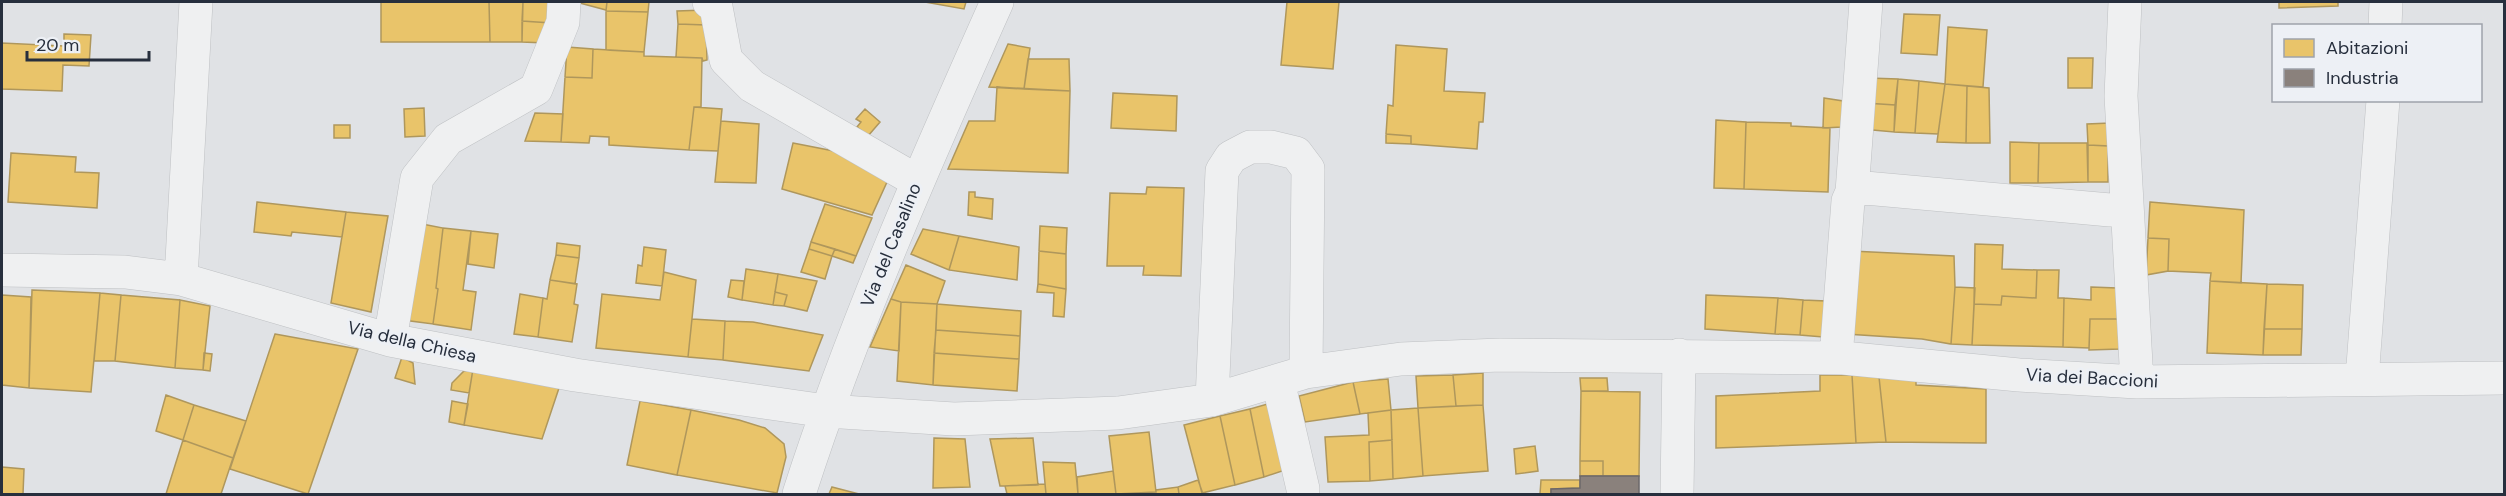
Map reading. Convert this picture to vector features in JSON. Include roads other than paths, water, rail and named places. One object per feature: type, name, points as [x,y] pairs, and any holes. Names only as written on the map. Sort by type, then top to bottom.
[{"type":"street","points":[[181,279],[196,2]]},
{"type":"street","points":[[390,340],[417,178],[448,139],[536,88],[563,22],[564,2]]},
{"type":"street","points":[[709,2],[716,7],[726,60],[752,86],[917,181]]},
{"type":"street","name":"Via del Casalino","points":[[799,495],[826,411],[917,181],[997,2]]},
{"type":"street","points":[[1836,358],[1848,201],[1852,192],[1866,2]]},
{"type":"street","points":[[2125,2],[2121,96],[2137,382]]},
{"type":"street","points":[[2385,24],[2386,2]]},
{"type":"street","points":[[2362,379],[2383,102]]},
{"type":"street","points":[[1212,400],[1222,171],[1231,157],[1250,147],[1271,147],[1296,153],[1308,169],[1292,376],[1303,489]]},
{"type":"street","points":[[1852,192],[1865,188],[2110,210]]},
{"type":"street","name":"Via della Chiesa","points":[[2,270],[125,272],[181,279],[390,340],[575,375],[826,411],[954,419],[1118,413],[1212,400],[1292,376]]},
{"type":"street","name":"Via dei Baccioni","points":[[1292,376],[1401,359],[1500,355],[1679,355],[1836,358],[2019,375],[2137,382],[2505,378]]},
{"type":"street","points":[[1677,495],[1679,355]]}]
